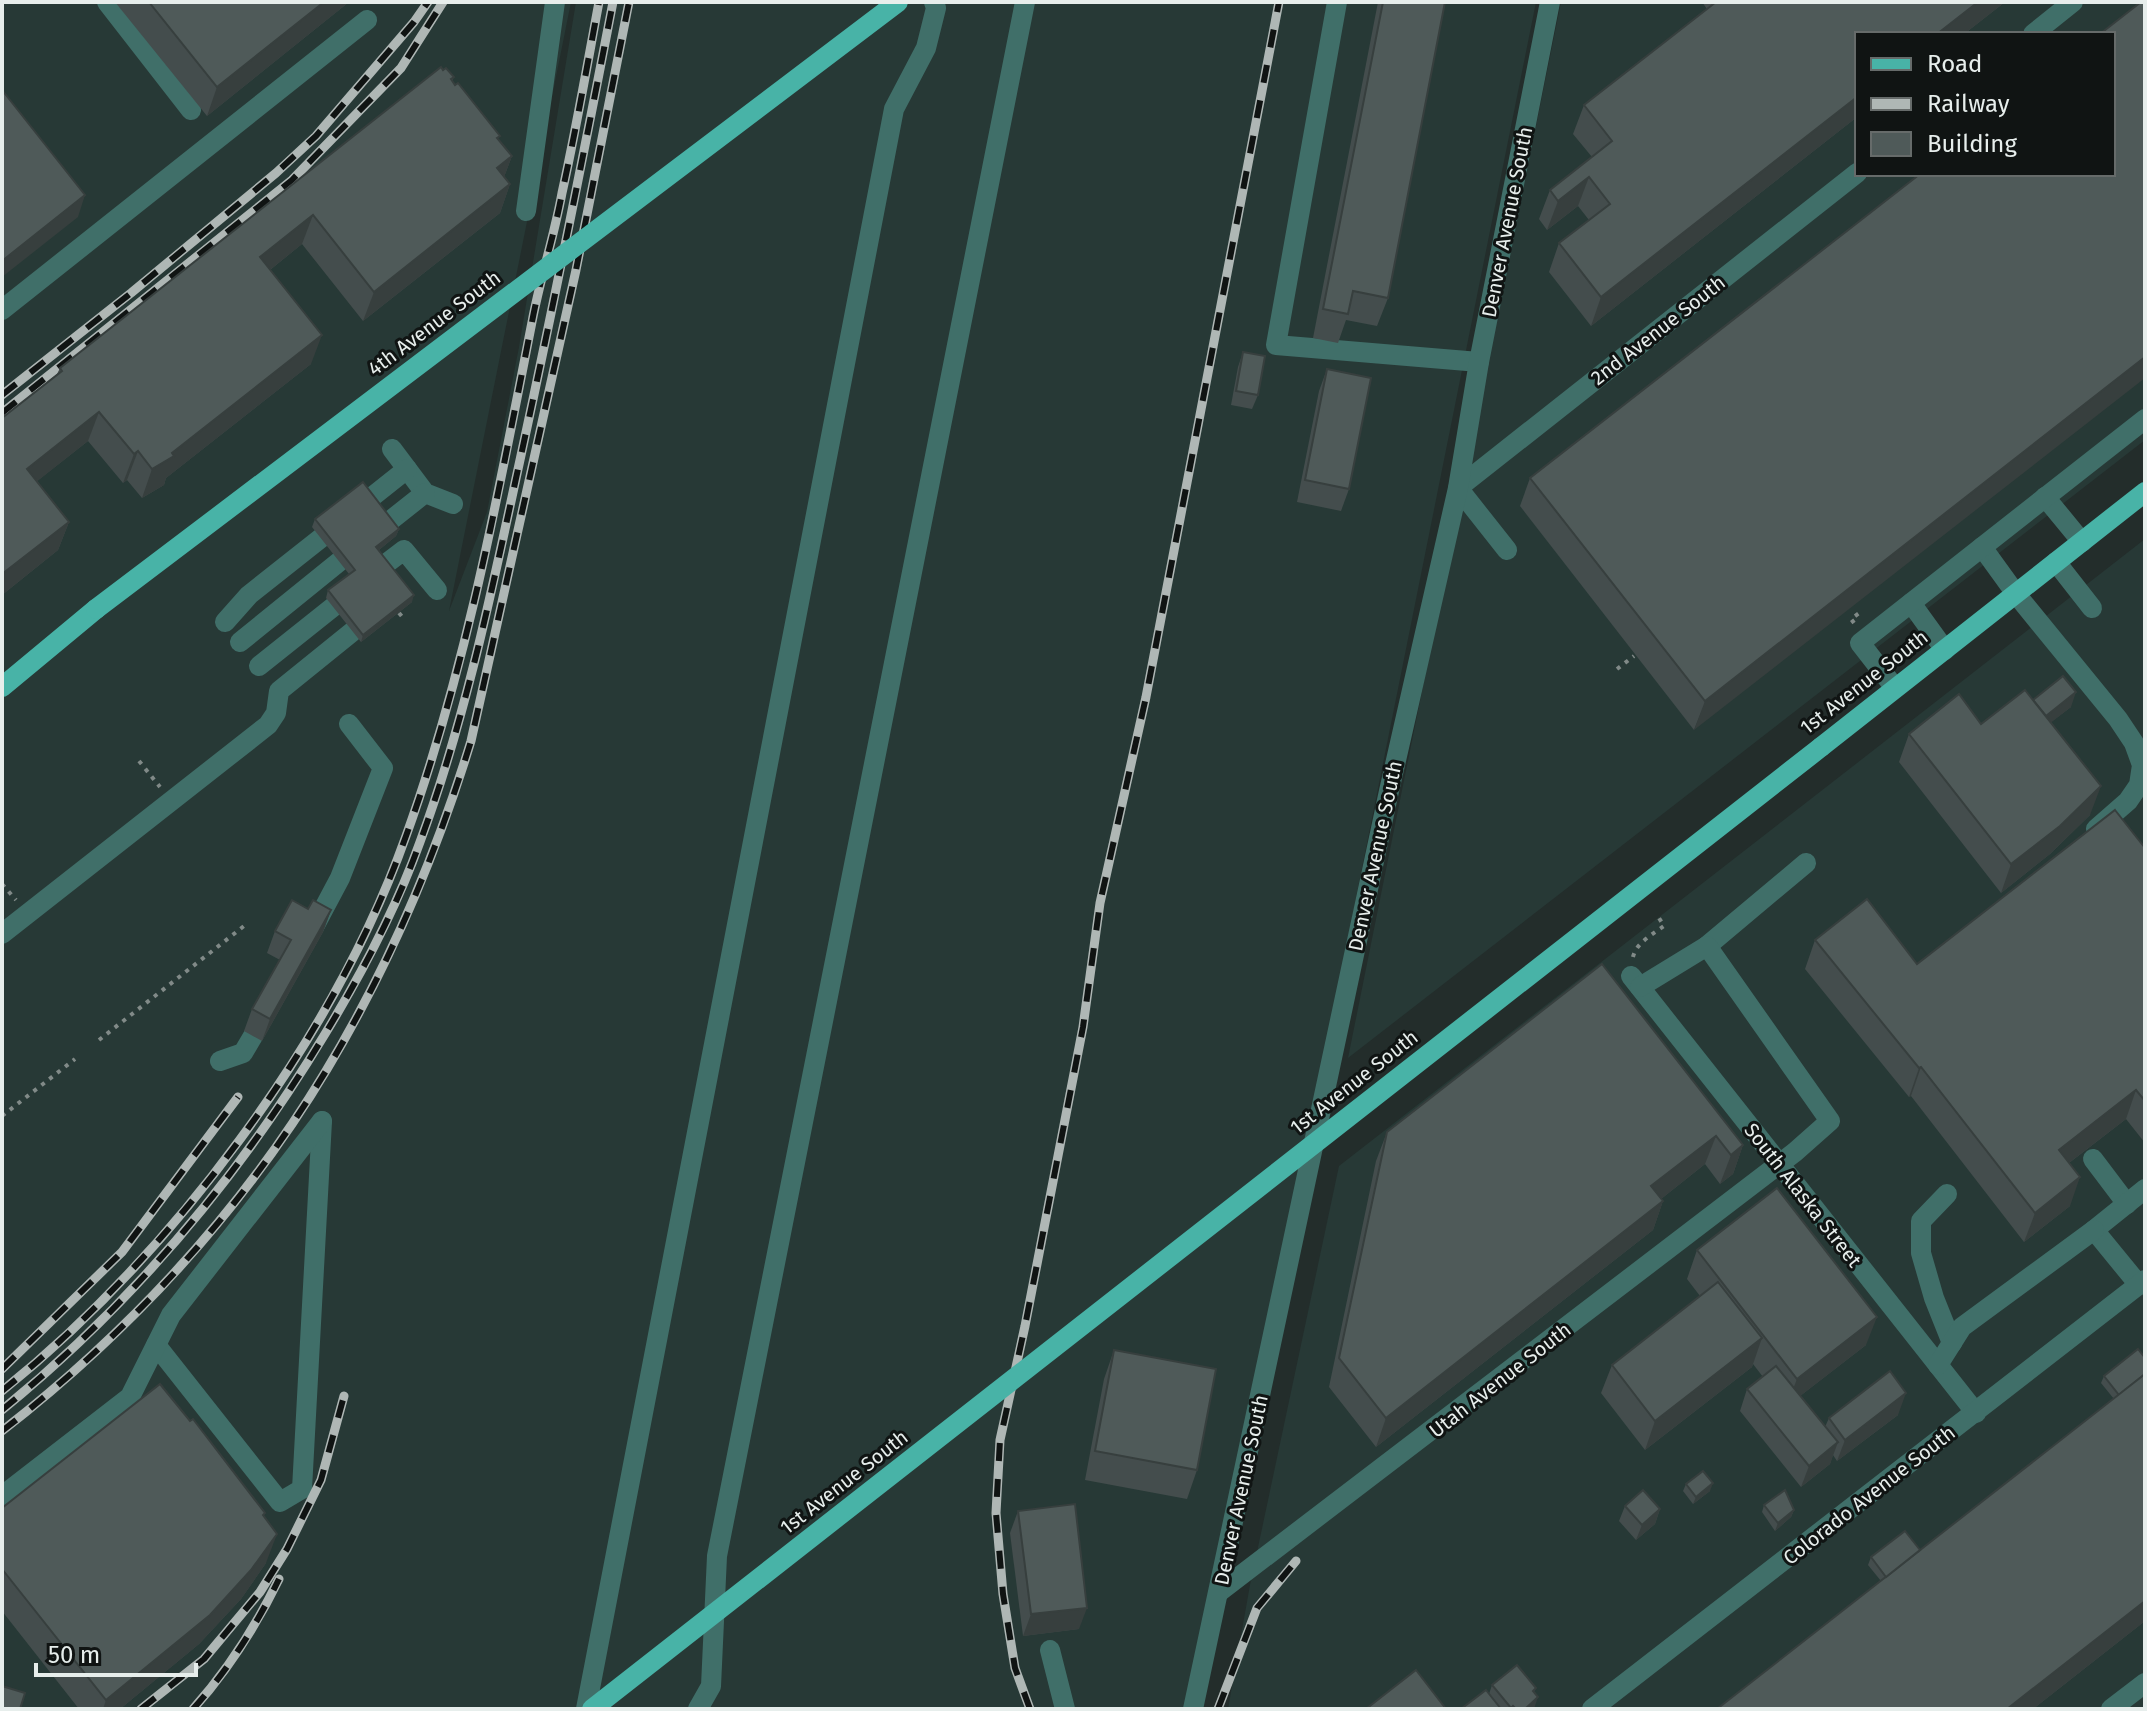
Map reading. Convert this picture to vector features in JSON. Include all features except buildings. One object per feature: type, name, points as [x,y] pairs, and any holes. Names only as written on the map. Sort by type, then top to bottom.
[{"type":"main road","name":"4th Avenue South","points":[[2,687],[96,609],[898,2]]},
{"type":"main road","name":"1st Avenue South","points":[[592,1709],[2145,492]]},
{"type":"street","points":[[107,2],[191,110]]},
{"type":"street","points":[[526,211],[555,2]]},
{"type":"street","points":[[586,1709],[894,109],[926,48],[936,8],[934,2]]},
{"type":"street","points":[[698,1709],[711,1686],[717,1556],[1025,2]]},
{"type":"street","points":[[1337,2],[1276,345],[1479,362]]},
{"type":"street","name":"Denver Avenue South","points":[[1193,1709],[1389,791],[1458,488],[1479,362],[1550,2]]},
{"type":"street","points":[[2036,32],[2073,2]]},
{"type":"street","points":[[2,310],[367,20]]},
{"type":"street","name":"2nd Avenue South","points":[[1458,488],[1855,175]]},
{"type":"street","points":[[1895,688],[1860,643],[2145,419]]},
{"type":"street","points":[[392,449],[425,493],[453,504]]},
{"type":"street","points":[[368,500],[407,469]]},
{"type":"street","points":[[1458,488],[1507,550]]},
{"type":"street","points":[[386,524],[425,493]]},
{"type":"street","points":[[2045,497],[2082,542]]},
{"type":"street","points":[[225,622],[249,595],[321,538]]},
{"type":"street","points":[[1982,547],[2134,743],[2142,765],[2139,785],[2128,801],[2096,829]]},
{"type":"street","points":[[383,566],[404,550],[425,582]]},
{"type":"street","points":[[240,642],[340,561]]},
{"type":"street","points":[[2056,562],[2092,608]]},
{"type":"street","points":[[1911,603],[1945,650]]},
{"type":"street","points":[[259,666],[333,607]]},
{"type":"street","points":[[2,934],[268,725],[276,713],[279,691],[352,632]]},
{"type":"street","points":[[314,927],[340,878],[383,768],[349,724]]},
{"type":"street","points":[[1635,982],[1707,946],[1806,863]]},
{"type":"street","name":"Utah Avenue South","points":[[1219,1592],[1474,1400],[1830,1121],[1707,946]]},
{"type":"street","name":"South Alaska Street","points":[[1635,982],[1976,1413]]},
{"type":"street","points":[[220,1061],[243,1053],[253,1036]]},
{"type":"street","points":[[2,1496],[130,1397],[156,1345],[171,1315],[322,1121],[302,1489],[280,1502],[156,1345]]},
{"type":"street","points":[[2093,1159],[2127,1204]]},
{"type":"street","points":[[1938,1365],[1962,1327],[2145,1189]]},
{"type":"street","points":[[1947,1194],[1921,1221],[1921,1253],[1952,1343]]},
{"type":"street","points":[[2094,1230],[2142,1283]]},
{"type":"street","name":"Colorado Avenue South","points":[[1592,1709],[2142,1283]]},
{"type":"street","points":[[1050,1650],[1065,1709]]},
{"type":"street","points":[[2111,1709],[2145,1683]]},
{"type":"path","points":[[1851,619],[1862,611]]},
{"type":"path","points":[[399,613],[404,619]]},
{"type":"path","points":[[1617,669],[1634,656]]},
{"type":"path","points":[[139,761],[161,788]]},
{"type":"path","points":[[2,884],[18,903]]},
{"type":"path","points":[[1635,982],[1633,952],[1664,926],[1659,918]]},
{"type":"path","points":[[99,1040],[244,926],[246,928]]},
{"type":"path","points":[[2,1116],[75,1059]]},
{"type":"shaded area","points":[[2,2],[571,2],[449,611],[487,512],[519,347],[576,2],[1536,2],[1193,1709],[2,1709]]},
{"type":"shaded area","points":[[1561,2],[2145,2],[2145,440],[1348,1058]]},
{"type":"shaded area","points":[[2145,539],[2145,1709],[1228,1709],[1250,1585],[1339,1166]]},
{"type":"railway","points":[[2,395],[276,173],[316,136],[428,2]]},
{"type":"railway","points":[[2,413],[292,180],[401,68],[443,2]]},
{"type":"railway","points":[[2,1391],[65,1337],[126,1276],[185,1210],[291,1066],[336,990],[375,913],[427,773],[479,582],[535,306],[559,209],[599,2]]},
{"type":"railway","points":[[2,1410],[95,1327],[139,1282],[219,1188],[257,1138],[325,1034],[365,964],[400,892],[449,754],[485,619],[613,2]]},
{"type":"railway","points":[[2,1431],[86,1360],[163,1286],[231,1207],[292,1124],[347,1036],[394,943],[436,845],[471,741],[576,270],[629,2]]},
{"type":"railway","points":[[1030,1709],[1015,1668],[1003,1594],[996,1513],[1000,1440],[1083,1027],[1100,903],[1146,697],[1279,2]]},
{"type":"railway","points":[[2,1369],[122,1252],[238,1097]]},
{"type":"railway","points":[[141,1709],[204,1659],[260,1592],[287,1549],[321,1480],[344,1396]]},
{"type":"railway","points":[[1218,1709],[1257,1608],[1296,1561]]},
{"type":"railway","points":[[193,1709],[240,1647],[279,1579]]}]
